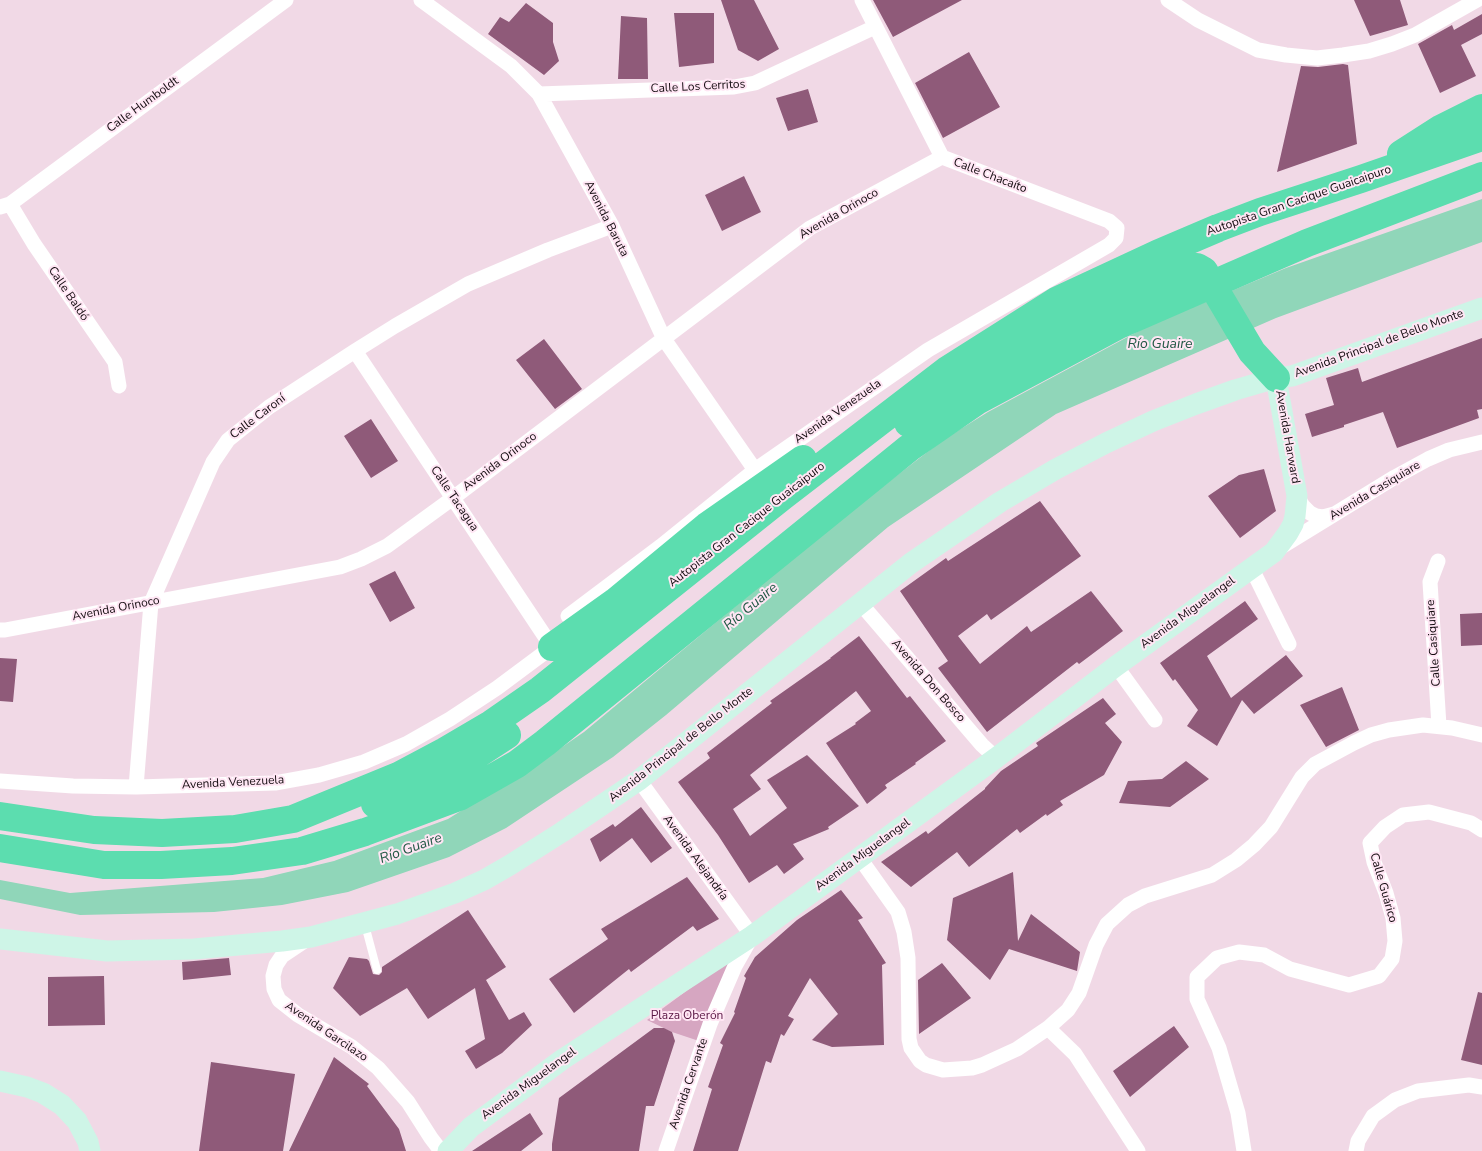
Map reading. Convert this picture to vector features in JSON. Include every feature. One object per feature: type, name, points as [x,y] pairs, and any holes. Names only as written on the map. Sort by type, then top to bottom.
[{"type":"highway","points":[[1361,179],[1440,129],[1482,108]]},
{"type":"highway","name":"Autopista Gran Cacique Guaicaipuro","points":[[0,816],[94,830],[162,833],[235,829],[293,819],[398,776],[492,724],[540,690],[849,445],[947,370],[1056,301],[1218,228],[1482,137]]},
{"type":"highway","points":[[0,848],[104,864],[161,865],[232,862],[302,851],[365,832],[459,797],[517,764],[545,744],[909,448],[977,401],[1119,325],[1307,243],[1482,176]]},
{"type":"highway","points":[[235,829],[276,833],[308,826],[414,790],[458,767],[529,719],[860,458],[987,365],[1068,323],[1188,267],[1197,267],[1209,280],[1252,352],[1276,378]]},
{"type":"highway","points":[[552,647],[614,602],[707,526],[785,470],[818,449],[849,445]]},
{"type":"street","name":"Calle Humboldt","points":[[5,205],[286,0]]},
{"type":"street","name":"Avenida Baruta","points":[[421,0],[511,66],[539,94],[612,226],[664,339],[755,470]]},
{"type":"street","name":"Calle Chacaíto","points":[[862,0],[942,157],[1109,221],[1118,228]]},
{"type":"street","points":[[1168,0],[1198,20],[1258,50],[1317,58],[1369,51],[1392,44],[1415,35],[1478,0]]},
{"type":"street","name":"Calle Los Cerritos","points":[[539,94],[734,87],[754,84],[875,26]]},
{"type":"street","name":"Avenida Orinoco","points":[[0,630],[340,568],[361,560],[387,546],[453,498],[810,228],[942,157]]},
{"type":"street","name":"Calle Baldó","points":[[5,205],[115,362],[119,386]]},
{"type":"street","name":"Calle Caroní","points":[[136,787],[151,603],[213,462],[228,440],[269,407],[355,351],[468,284],[548,250],[612,226]]},
{"type":"street","name":"Avenida Venezuela","points":[[568,616],[755,470],[928,350],[1109,245],[1116,238],[1118,228]]},
{"type":"street","name":"Avenida Principal de Bello Monte","points":[[1276,378],[1289,367],[1305,358],[1482,293]]},
{"type":"street","name":"Avenida Principal de Bello Monte","points":[[0,939],[108,951],[194,949],[310,937],[426,905],[484,880],[562,832],[639,780],[911,563],[1000,502],[1056,469],[1153,421],[1235,390],[1276,378],[1292,376],[1482,308]]},
{"type":"street","name":"Calle Tacagua","points":[[355,351],[552,647]]},
{"type":"street","name":"Avenida Harward","points":[[1274,552],[1293,524],[1296,516],[1297,496],[1276,378]]},
{"type":"street","name":"Avenida Casiquiare","points":[[1274,552],[1395,477],[1428,459],[1449,450],[1482,442]]},
{"type":"street","name":"Avenida Harward","points":[[1297,496],[1303,506],[1316,516],[1323,517],[1338,513]]},
{"type":"street","name":"Avenida Miguelangel","points":[[448,1151],[471,1126],[563,1059],[752,936],[996,758],[1116,666],[1274,552]]},
{"type":"street","name":"Calle Casiquiare","points":[[1438,561],[1430,582],[1439,726]]},
{"type":"street","points":[[1251,567],[1289,644]]},
{"type":"street","name":"Avenida Don Bosco","points":[[861,604],[982,745],[996,758]]},
{"type":"street","name":"Avenida Venezuela","points":[[0,781],[73,786],[136,787],[275,783],[319,775],[364,762],[406,744],[450,719],[497,688],[552,647]]},
{"type":"street","points":[[1116,666],[1155,720]]},
{"type":"street","points":[[859,858],[898,912],[904,932],[908,958],[908,1039],[911,1048],[920,1061],[926,1065],[943,1070],[972,1068],[1017,1049],[1048,1028],[1068,1010],[1079,993],[1096,945],[1107,924],[1128,905],[1151,894],[1212,875],[1236,860],[1271,827],[1302,778],[1315,764],[1327,756],[1371,735],[1389,730],[1423,725],[1439,726],[1482,735]]},
{"type":"street","name":"Avenida Alejandría","points":[[639,780],[752,936]]},
{"type":"street","name":"Calle Guárico","points":[[1244,1151],[1238,1113],[1219,1048],[1197,999],[1197,977],[1218,958],[1239,952],[1264,955],[1290,969],[1349,985],[1379,976],[1392,959],[1394,941],[1393,918],[1374,862],[1370,843],[1385,827],[1403,815],[1430,812],[1471,823],[1482,830]]},
{"type":"street","name":"Avenida Cervante","points":[[666,1151],[710,1024],[735,966],[752,936]]},
{"type":"street","name":"Avenida Garcilazo","points":[[310,937],[282,956],[276,965],[273,976],[274,989],[279,1000],[298,1015],[352,1047],[378,1068],[408,1102],[441,1151]]},
{"type":"street","points":[[1048,1028],[1075,1054],[1138,1151]]},
{"type":"street","points":[[0,1081],[43,1093],[62,1105],[80,1126],[90,1151]]},
{"type":"street","points":[[1356,1151],[1358,1141],[1373,1116],[1395,1100],[1418,1091],[1469,1085],[1482,1087]]},
{"type":"lane","points":[[364,923],[377,970]]},
{"type":"green space","name":"Plaza Oberón","points":[[731,958],[699,1041],[672,1032],[647,1020]]},
{"type":"water","name":"Río Guaire","points":[[1482,199],[1482,242],[1276,318],[1056,414],[888,527],[666,715],[613,757],[506,828],[449,857],[348,892],[282,905],[214,912],[80,915],[0,899],[0,880],[70,893],[263,878],[334,861],[448,819],[584,732],[838,521],[943,440],[988,412],[1148,326],[1286,268]]},
{"type":"building","points":[[721,0],[754,0],[779,49],[758,61],[738,50]]},
{"type":"building","points":[[873,0],[962,0],[893,37]]},
{"type":"building","points":[[1354,0],[1400,0],[1408,25],[1370,36]]},
{"type":"building","points":[[526,3],[553,23],[553,42],[559,61],[544,75],[488,34],[500,17],[509,22]]},
{"type":"building","points":[[674,13],[714,13],[714,63],[679,67]]},
{"type":"building","points":[[1482,14],[1482,34],[1461,45],[1476,76],[1440,93],[1418,44],[1452,25],[1454,30]]},
{"type":"building","points":[[621,16],[647,18],[648,79],[618,79]]},
{"type":"building","points":[[969,52],[1000,107],[943,138],[915,83]]},
{"type":"building","points":[[1348,65],[1357,144],[1277,172],[1301,66],[1318,67]]},
{"type":"building","points":[[808,89],[818,122],[788,131],[776,98]]},
{"type":"building","points":[[744,176],[761,212],[722,231],[705,195]]},
{"type":"building","points":[[1482,338],[1482,409],[1477,410],[1479,418],[1397,448],[1383,412],[1312,437],[1305,414],[1334,405],[1326,378],[1358,368],[1362,382]]},
{"type":"building","points":[[544,339],[582,389],[555,409],[516,360]]},
{"type":"building","points":[[371,419],[398,461],[371,478],[344,436]]},
{"type":"building","points":[[1264,469],[1276,511],[1240,538],[1208,496],[1239,475]]},
{"type":"building","points":[[1040,501],[1081,556],[991,620],[987,614],[958,636],[980,664],[1027,626],[1031,632],[1091,591],[1123,631],[1079,664],[1077,662],[987,732],[938,668],[948,661],[900,591],[946,558],[948,561]]},
{"type":"building","points":[[395,571],[415,608],[390,622],[369,584]]},
{"type":"building","points":[[1245,601],[1258,619],[1207,656],[1231,698],[1286,655],[1303,676],[1254,714],[1242,700],[1217,746],[1187,726],[1198,710],[1175,679],[1173,681],[1160,663]]},
{"type":"building","points":[[1482,613],[1482,645],[1461,646],[1460,614]]},
{"type":"building","points":[[859,636],[907,698],[910,696],[946,741],[885,785],[887,788],[867,804],[826,743],[856,724],[871,711],[856,691],[750,775],[761,789],[733,809],[750,836],[787,808],[767,780],[807,755],[859,806],[828,827],[829,829],[793,844],[804,859],[784,874],[777,865],[749,883],[718,835],[678,782],[710,758],[707,753],[772,703],[770,701]]},
{"type":"building","points":[[0,658],[17,659],[13,702],[0,701]]},
{"type":"building","points":[[1342,687],[1359,730],[1326,747],[1300,705]]},
{"type":"building","points":[[1103,698],[1116,714],[1105,723],[1122,742],[1104,775],[1060,801],[1063,805],[1047,816],[1046,814],[1020,833],[1017,829],[969,867],[957,852],[911,887],[881,862],[926,831],[928,834],[985,789],[1001,771],[1038,746],[1036,743]]},
{"type":"building","points":[[1186,761],[1209,779],[1170,807],[1119,803],[1128,781],[1162,779]]},
{"type":"building","points":[[641,807],[672,848],[651,863],[632,838],[600,862],[590,839],[613,824],[615,827]]},
{"type":"building","points":[[1013,872],[1018,941],[1031,914],[1080,952],[1077,971],[1009,949],[990,980],[947,940],[953,898]]},
{"type":"building","points":[[687,877],[719,919],[697,931],[693,926],[631,972],[629,969],[574,1013],[549,979],[608,939],[601,929]]},
{"type":"building","points":[[841,890],[863,918],[858,920],[886,963],[882,965],[884,1045],[832,1047],[812,1040],[838,1014],[810,978],[788,1016],[794,1019],[784,1036],[781,1034],[771,1063],[766,1061],[738,1151],[693,1151],[712,1089],[708,1087],[723,1045],[720,1043],[735,1013],[746,978],[744,976],[755,957],[797,920]]},
{"type":"building","points":[[468,910],[506,967],[486,980],[509,1020],[524,1012],[532,1025],[502,1053],[476,1069],[465,1051],[485,1039],[475,988],[428,1019],[407,988],[360,1016],[333,988],[349,957],[367,959],[373,974],[379,975],[382,972],[382,967]]},
{"type":"building","points":[[229,958],[231,975],[183,980],[182,962]]},
{"type":"building","points":[[942,963],[971,998],[919,1034],[918,980]]},
{"type":"building","points":[[104,976],[105,1025],[48,1026],[48,977]]},
{"type":"building","points":[[1478,992],[1482,993],[1482,1065],[1461,1060]]},
{"type":"building","points":[[1174,1026],[1189,1047],[1130,1097],[1113,1071]]},
{"type":"building","points":[[654,1028],[664,1028],[672,1032],[675,1041],[654,1106],[646,1106],[639,1151],[552,1151],[559,1098]]},
{"type":"building","points":[[334,1057],[369,1084],[367,1086],[399,1129],[406,1151],[289,1151]]},
{"type":"building","points":[[211,1062],[295,1074],[283,1151],[199,1151]]},
{"type":"building","points":[[530,1113],[543,1134],[521,1151],[472,1151]]}]
